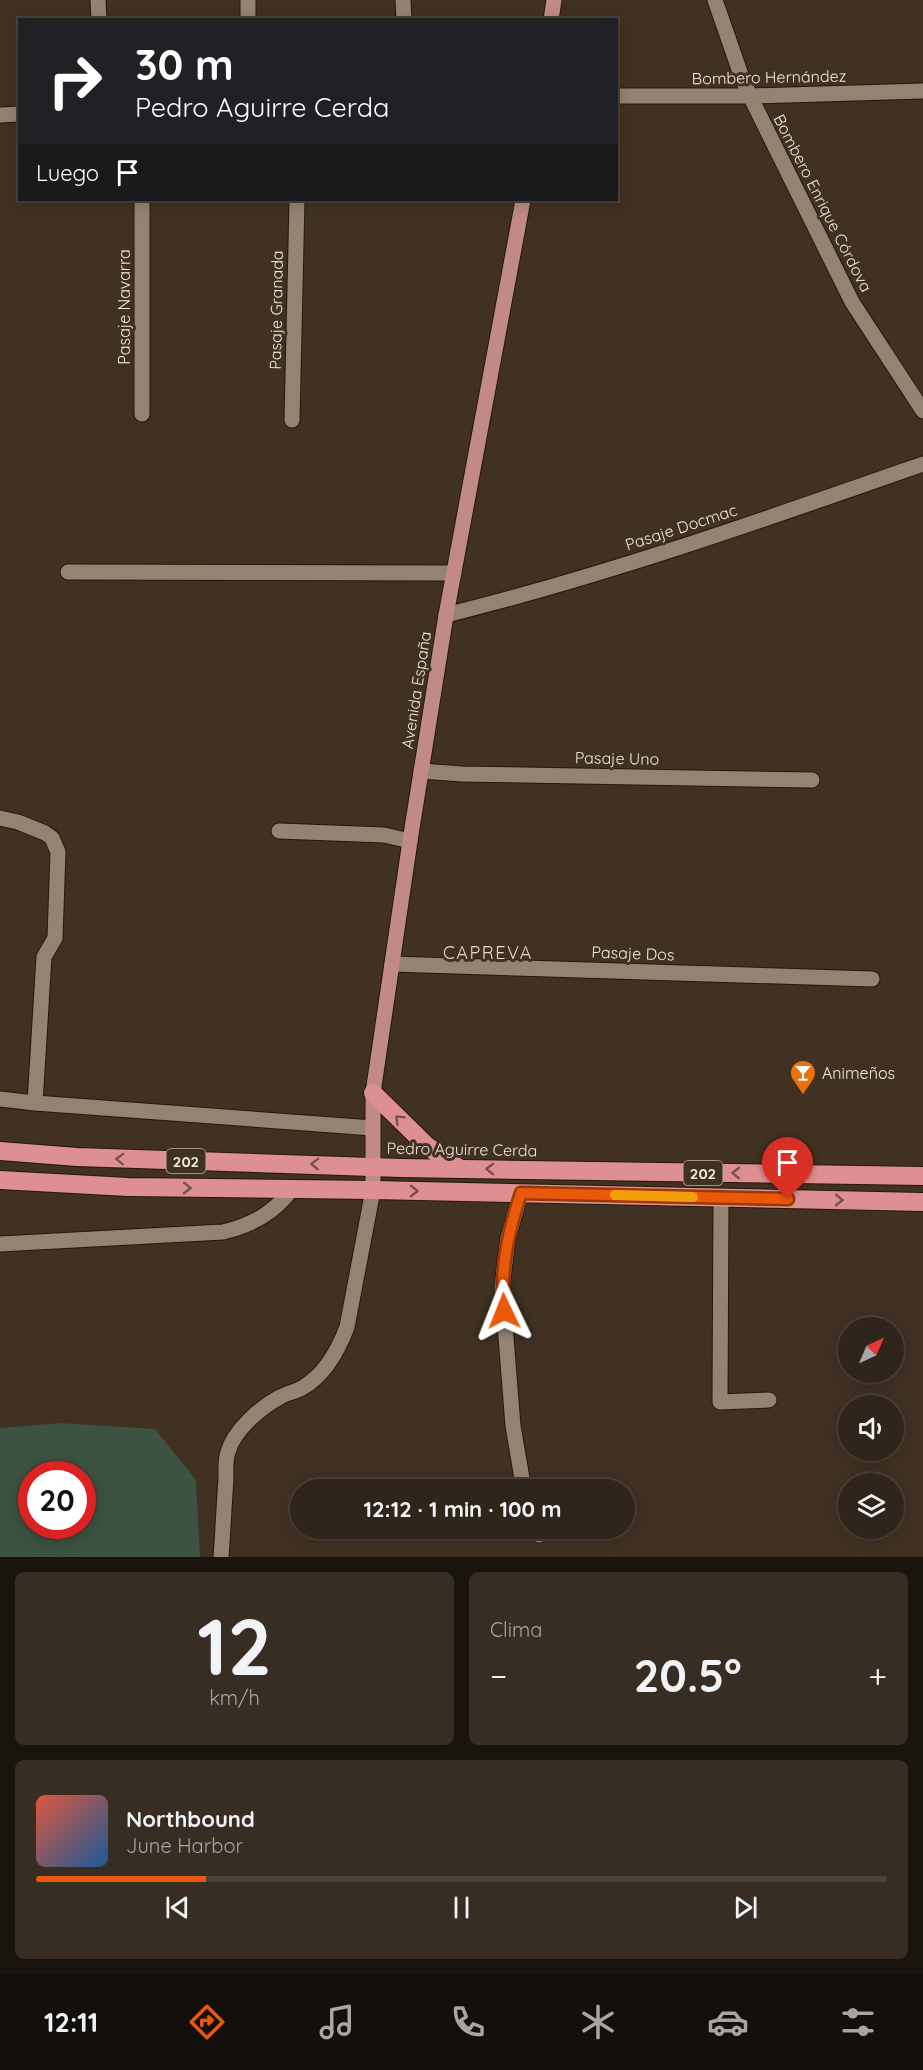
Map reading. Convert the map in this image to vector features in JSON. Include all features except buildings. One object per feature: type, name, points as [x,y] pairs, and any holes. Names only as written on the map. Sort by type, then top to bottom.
[{"type":"highway","points":[[374,1093],[422,1142],[460,1169]]},
{"type":"highway","name":"Pedro Aguirre Cerda","points":[[0,1151],[77,1157],[460,1169],[923,1176]]},
{"type":"highway","name":"202","points":[[0,1180],[128,1187],[923,1202]]},
{"type":"main road","points":[[551,18],[554,0]]},
{"type":"main road","name":"Avenida España","points":[[373,1190],[374,1093],[410,840],[446,615],[523,201]]},
{"type":"street","points":[[98,0],[99,18]]},
{"type":"street","points":[[248,0],[248,18]]},
{"type":"street","points":[[403,0],[404,18]]},
{"type":"street","name":"Bombero Enrique Córdova","points":[[715,0],[750,96],[852,302],[923,411]]},
{"type":"street","name":"Bombero Hernández","points":[[618,96],[750,96],[923,91]]},
{"type":"street","points":[[0,115],[18,114]]},
{"type":"street","name":"Pasaje Navarra","points":[[142,201],[142,414]]},
{"type":"street","name":"Pasaje Granada","points":[[292,420],[297,201]]},
{"type":"street","name":"Pasaje Docmac","points":[[446,615],[699,542],[923,464]]},
{"type":"street","points":[[68,572],[454,573]]},
{"type":"street","name":"Pasaje Uno","points":[[421,771],[462,774],[812,780]]},
{"type":"street","points":[[0,818],[18,822],[45,833],[52,838],[58,852],[55,938],[44,957],[35,1103]]},
{"type":"street","points":[[279,831],[384,835],[410,840]]},
{"type":"street","name":"Pasaje Dos","points":[[392,964],[872,979]]},
{"type":"street","name":"Pedro Aguirre Cerda","points":[[0,1099],[373,1128]]},
{"type":"street","points":[[0,1244],[223,1232],[239,1228],[269,1214],[292,1189]]},
{"type":"street","points":[[221,1557],[228,1452],[238,1434],[252,1418],[267,1405],[283,1395],[301,1389],[317,1376],[340,1345],[347,1327],[373,1190]]},
{"type":"street","points":[[521,1193],[508,1238],[502,1287],[513,1426],[522,1479]]},
{"type":"street","points":[[721,1198],[720,1402],[769,1400]]},
{"type":"green space","points":[[60,1423],[155,1429],[196,1480],[200,1557],[0,1557],[0,1428]]},
{"type":"slow traffic","points":[[615,1195],[693,1197]]},
{"type":"place","name":"Animeños","points":[[803,1096]]},
{"type":"district","name":"CAPREVA","points":[[488,952]]},
{"type":"route","points":[[504,1311],[502,1287],[504,1263],[508,1238],[521,1193],[788,1199]]}]
